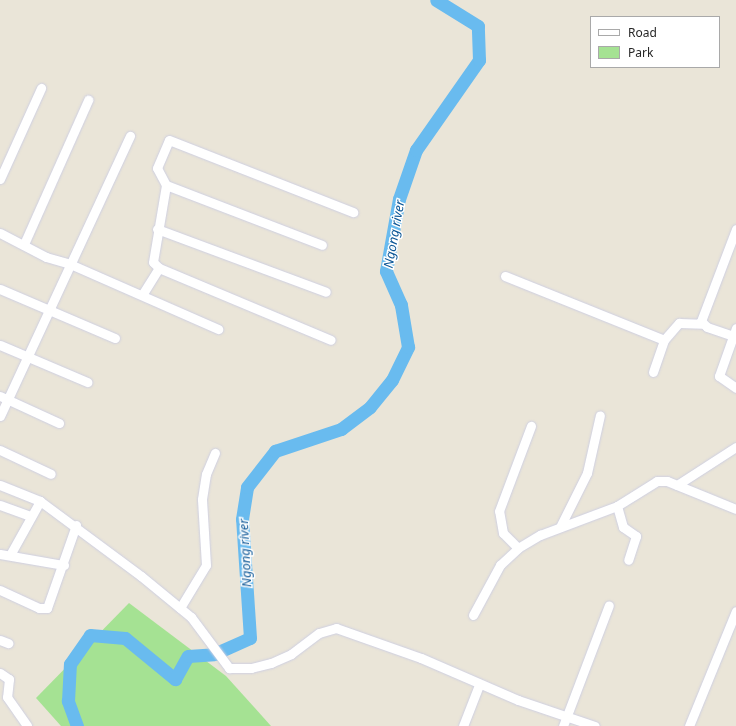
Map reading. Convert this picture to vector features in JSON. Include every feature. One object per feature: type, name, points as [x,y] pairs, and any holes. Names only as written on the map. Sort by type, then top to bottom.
[{"type":"street","points":[[0,179],[41,88]]},
{"type":"street","points":[[24,244],[88,100]]},
{"type":"street","points":[[0,416],[4,397],[70,264],[130,136]]},
{"type":"street","points":[[331,340],[159,268],[153,262],[157,229],[166,185],[157,168],[158,160],[165,144],[173,139],[353,212]]},
{"type":"street","points":[[166,185],[322,245]]},
{"type":"street","points":[[157,229],[326,292]]},
{"type":"street","points":[[702,324],[703,311],[736,229]]},
{"type":"street","points":[[0,233],[24,244],[46,257],[70,264],[218,329]]},
{"type":"street","points":[[142,295],[159,268]]},
{"type":"street","points":[[506,276],[664,340]]},
{"type":"street","points":[[0,289],[115,338]]},
{"type":"street","points":[[652,372],[664,340],[679,323],[702,324],[735,334],[719,376],[736,388]]},
{"type":"street","points":[[0,345],[88,382]]},
{"type":"street","points":[[4,397],[59,423]]},
{"type":"street","points":[[560,527],[587,474],[600,415]]},
{"type":"street","points":[[518,548],[503,533],[499,511],[531,426]]},
{"type":"street","points":[[677,485],[736,447]]},
{"type":"street","points":[[0,450],[51,474]]},
{"type":"street","points":[[180,608],[206,565],[202,499],[206,474],[215,454]]},
{"type":"street","points":[[473,614],[500,565],[518,548],[560,527],[617,506],[657,481],[677,485],[736,509]]},
{"type":"street","points":[[0,485],[40,501],[76,525],[180,608],[207,636],[221,661],[237,669],[271,663],[291,654],[319,633],[336,628],[421,658],[479,685],[594,726]]},
{"type":"street","points":[[10,555],[40,501]]},
{"type":"street","points":[[0,505],[31,516]]},
{"type":"street","points":[[617,506],[623,527],[636,536],[628,560]]},
{"type":"street","points":[[0,590],[45,609],[64,565],[76,525]]},
{"type":"street","points":[[0,554],[64,565]]},
{"type":"street","points":[[564,726],[566,716],[609,606]]},
{"type":"street","points":[[689,726],[736,611]]},
{"type":"street","points":[[0,673],[9,679],[7,697],[27,726]]},
{"type":"street","points":[[463,726],[479,685]]},
{"type":"green space","points":[[129,603],[226,676],[271,726],[61,726],[36,698]]},
{"type":"waterway","name":"Ngong river","points":[[77,726],[68,701],[70,664],[90,635],[125,638],[175,679],[188,656],[214,654],[250,638],[242,519],[247,487],[275,451],[341,429],[370,407],[392,380],[408,347],[401,305],[386,271],[399,199],[416,150],[479,60],[478,26],[436,0]]}]
